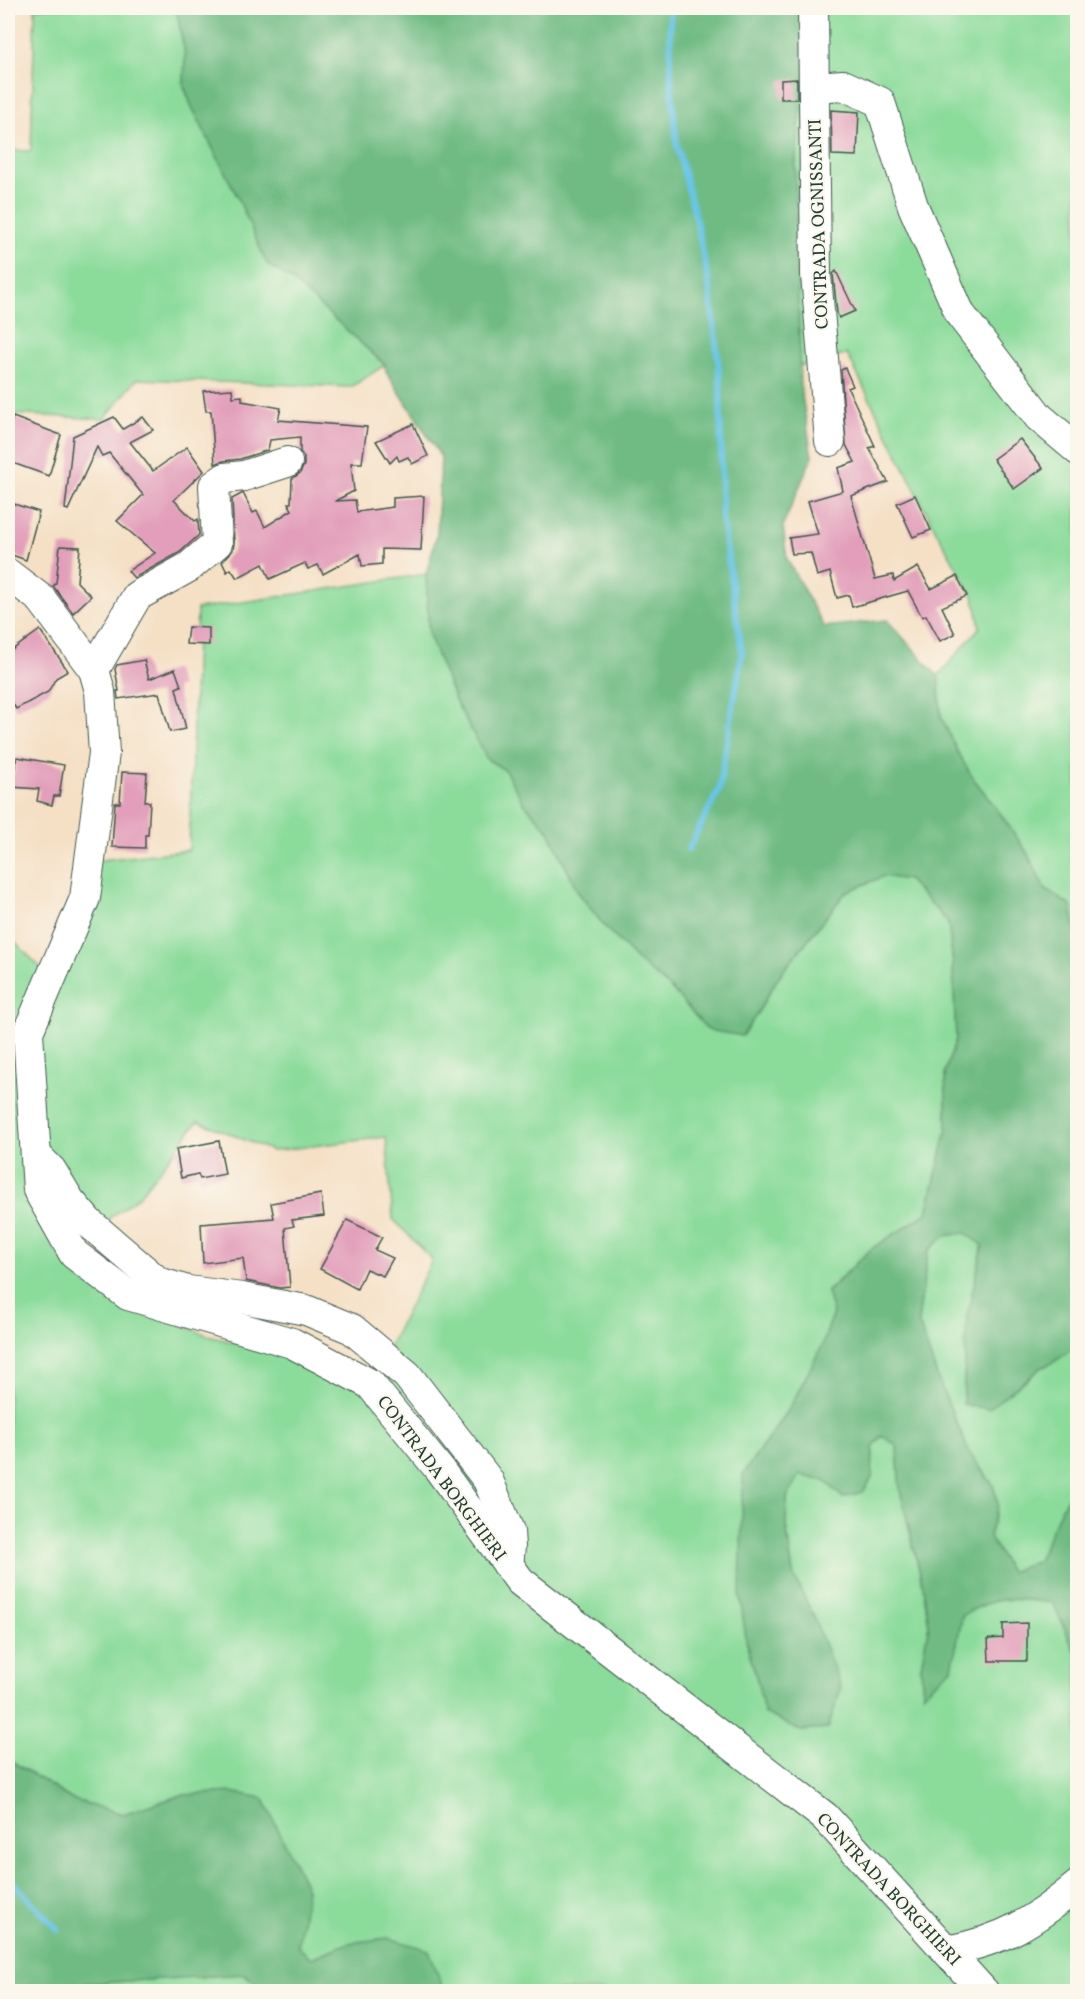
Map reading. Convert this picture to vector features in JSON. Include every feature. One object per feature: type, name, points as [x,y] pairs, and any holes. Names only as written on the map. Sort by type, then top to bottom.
[{"type":"street","name":"CONTRADA OGNISSANTI","points":[[813,8],[816,275],[830,441]]},
{"type":"street","points":[[815,87],[843,85],[880,102],[913,206],[960,314],[1039,417],[1077,450]]},
{"type":"street","points":[[94,670],[136,596],[189,567],[217,543],[214,486],[225,478],[244,477],[287,462]]},
{"type":"street","name":"CONTRADA BORGHIERI","points":[[8,574],[41,599],[94,670],[100,691],[104,753],[85,898],[28,1032],[38,1190],[74,1254],[128,1296],[292,1343],[370,1384],[439,1468],[520,1581],[825,1817],[984,1992]]},
{"type":"street","points":[[36,1155],[51,1170],[70,1201],[88,1222],[158,1282],[188,1291],[306,1310],[352,1329],[407,1375],[488,1480],[509,1531],[508,1565]]},
{"type":"street","points":[[947,1951],[973,1946],[1003,1935],[1048,1909],[1077,1885]]},
{"type":"green space","points":[[35,8],[176,8],[185,54],[184,87],[267,263],[293,281],[385,365],[351,387],[137,379],[104,419],[8,414],[8,150],[31,151]]},
{"type":"green space","points":[[176,8],[805,8],[806,60],[795,168],[800,383],[812,457],[783,526],[787,559],[824,627],[887,620],[938,676],[941,716],[955,747],[972,777],[1026,851],[1045,889],[1071,906],[1076,936],[1077,1346],[1041,1368],[988,1409],[963,1404],[967,1317],[983,1245],[965,1233],[945,1236],[928,1251],[918,1321],[939,1382],[970,1454],[993,1485],[998,1505],[989,1536],[1010,1572],[1038,1561],[1062,1507],[1077,1482],[1077,1655],[1053,1603],[1017,1599],[996,1601],[962,1616],[952,1668],[923,1694],[921,1666],[929,1625],[923,1586],[900,1490],[897,1446],[882,1435],[873,1448],[872,1478],[863,1492],[843,1498],[825,1481],[800,1475],[787,1497],[786,1526],[793,1574],[814,1617],[841,1688],[828,1729],[801,1731],[764,1713],[747,1646],[740,1596],[743,1474],[788,1411],[823,1344],[833,1313],[827,1292],[871,1249],[927,1213],[947,1129],[945,1072],[956,1039],[953,964],[948,922],[908,880],[884,876],[846,892],[779,976],[742,1036],[708,1030],[673,991],[635,958],[605,927],[578,892],[549,831],[523,802],[505,770],[487,759],[456,702],[429,635],[426,574],[437,534],[441,457],[386,371],[385,365],[293,281],[267,264],[184,86],[185,54]]},
{"type":"green space","points":[[805,8],[1077,8],[1077,946],[1071,906],[1045,889],[1026,851],[972,777],[941,716],[938,676],[980,627],[974,598],[936,531],[847,354],[800,366],[795,168],[806,60]]},
{"type":"green space","points":[[426,574],[429,635],[456,702],[487,759],[505,770],[523,802],[549,831],[578,892],[605,927],[635,958],[673,991],[742,1036],[779,976],[846,892],[884,876],[908,880],[948,922],[953,964],[956,1039],[945,1072],[947,1129],[927,1214],[871,1249],[827,1291],[833,1313],[823,1344],[788,1411],[743,1474],[742,1553],[764,1713],[814,1617],[793,1574],[786,1526],[787,1497],[800,1475],[826,1481],[843,1498],[872,1478],[873,1448],[882,1435],[897,1446],[900,1490],[923,1586],[929,1625],[921,1666],[923,1693],[952,1668],[962,1616],[985,1604],[1006,1599],[1053,1603],[1077,1655],[1077,1991],[444,1991],[428,1950],[388,1938],[349,1943],[311,1958],[298,1947],[307,1889],[263,1798],[182,1795],[123,1814],[71,1799],[8,1759],[8,947],[15,942],[54,981],[93,861],[189,850],[197,609]],"holes":[[[198,1121],[272,1151],[386,1137],[393,1219],[432,1260],[367,1391],[297,1357],[212,1337],[140,1308],[71,1247],[139,1196]]]},
{"type":"green space","points":[[965,1232],[983,1245],[967,1317],[964,1404],[1026,1381],[1041,1368],[1077,1346],[1077,1482],[1062,1507],[1038,1561],[1010,1572],[989,1536],[998,1505],[993,1485],[970,1454],[939,1382],[918,1321],[928,1251],[945,1236]]},
{"type":"green space","points":[[8,1759],[71,1799],[123,1814],[182,1795],[231,1792],[263,1798],[307,1889],[298,1947],[311,1958],[349,1943],[388,1938],[429,1950],[444,1991],[263,1991],[244,1974],[14,1988],[8,1991]]},
{"type":"green space","points":[[244,1974],[263,1991],[8,1992],[14,1988]]},
{"type":"building","points":[[797,79],[797,99],[781,99],[781,80]]},
{"type":"building","points":[[831,110],[859,112],[857,156],[832,155]]},
{"type":"building","points":[[836,271],[855,311],[839,318],[833,274]]},
{"type":"building","points":[[845,368],[853,386],[848,388],[875,446],[869,448],[888,482],[851,496],[875,579],[893,575],[894,581],[918,567],[931,589],[957,576],[967,596],[942,607],[955,634],[940,641],[926,615],[922,617],[908,591],[852,607],[849,595],[837,598],[830,572],[817,576],[811,553],[792,554],[789,538],[818,534],[808,501],[843,491],[838,468],[855,462],[846,445],[841,370]]},
{"type":"building","points":[[232,389],[233,397],[242,396],[242,401],[281,408],[278,420],[367,427],[362,463],[351,463],[354,491],[335,501],[355,500],[357,512],[393,507],[393,498],[424,496],[421,550],[382,549],[382,564],[362,566],[360,554],[323,574],[318,565],[308,569],[305,563],[270,579],[263,564],[237,578],[231,569],[227,572],[222,562],[233,550],[232,499],[243,493],[253,513],[257,511],[265,527],[292,510],[288,503],[291,503],[292,479],[300,473],[304,465],[304,457],[300,452],[300,437],[270,440],[268,450],[215,464],[211,411],[206,411],[203,391]]},
{"type":"building","points":[[13,417],[61,435],[49,476],[10,462],[12,456],[8,454],[8,432]]},
{"type":"building","points":[[114,417],[123,429],[143,417],[153,430],[130,442],[153,471],[187,447],[204,471],[174,500],[195,521],[198,519],[199,535],[179,553],[134,578],[128,571],[155,553],[117,521],[143,495],[109,453],[102,456],[97,447],[68,510],[65,509],[73,436]]},
{"type":"building","points":[[413,424],[428,456],[412,464],[408,457],[399,461],[397,456],[390,463],[376,441]]},
{"type":"building","points":[[1020,439],[1043,468],[1014,489],[993,459]]},
{"type":"building","points":[[915,495],[931,530],[913,537],[897,503]]},
{"type":"building","points":[[11,503],[39,512],[26,560],[9,554],[11,547],[8,546],[8,515]]},
{"type":"building","points":[[60,546],[80,547],[77,582],[91,596],[73,613],[53,586],[56,583]]},
{"type":"building","points":[[188,627],[209,628],[209,645],[186,644]]},
{"type":"building","points":[[40,630],[68,671],[56,678],[48,692],[16,709],[8,696],[8,653]]},
{"type":"building","points":[[144,660],[149,679],[175,669],[181,686],[176,688],[186,729],[170,732],[159,693],[118,699],[115,669],[117,665]]},
{"type":"building","points":[[17,757],[64,765],[59,796],[54,796],[52,805],[37,801],[39,789],[11,787]]},
{"type":"building","points":[[122,772],[147,773],[145,802],[150,802],[145,848],[112,847],[115,803],[120,803]]},
{"type":"building","points":[[219,1141],[225,1174],[200,1179],[198,1174],[181,1178],[176,1149]]},
{"type":"building","points":[[321,1194],[324,1216],[292,1220],[294,1226],[285,1228],[290,1287],[280,1288],[246,1281],[243,1258],[203,1263],[201,1224],[274,1218],[271,1203]]},
{"type":"building","points":[[347,1220],[382,1237],[375,1250],[393,1258],[383,1276],[366,1269],[357,1289],[320,1269]]},
{"type":"building","points":[[1027,1623],[1027,1661],[989,1661],[988,1639],[1003,1638],[1003,1624]]},
{"type":"waterway","points":[[670,8],[671,84],[677,146],[696,219],[710,288],[720,379],[722,518],[742,653],[719,790],[688,850]]},
{"type":"waterway","points":[[8,1877],[58,1930]]}]
